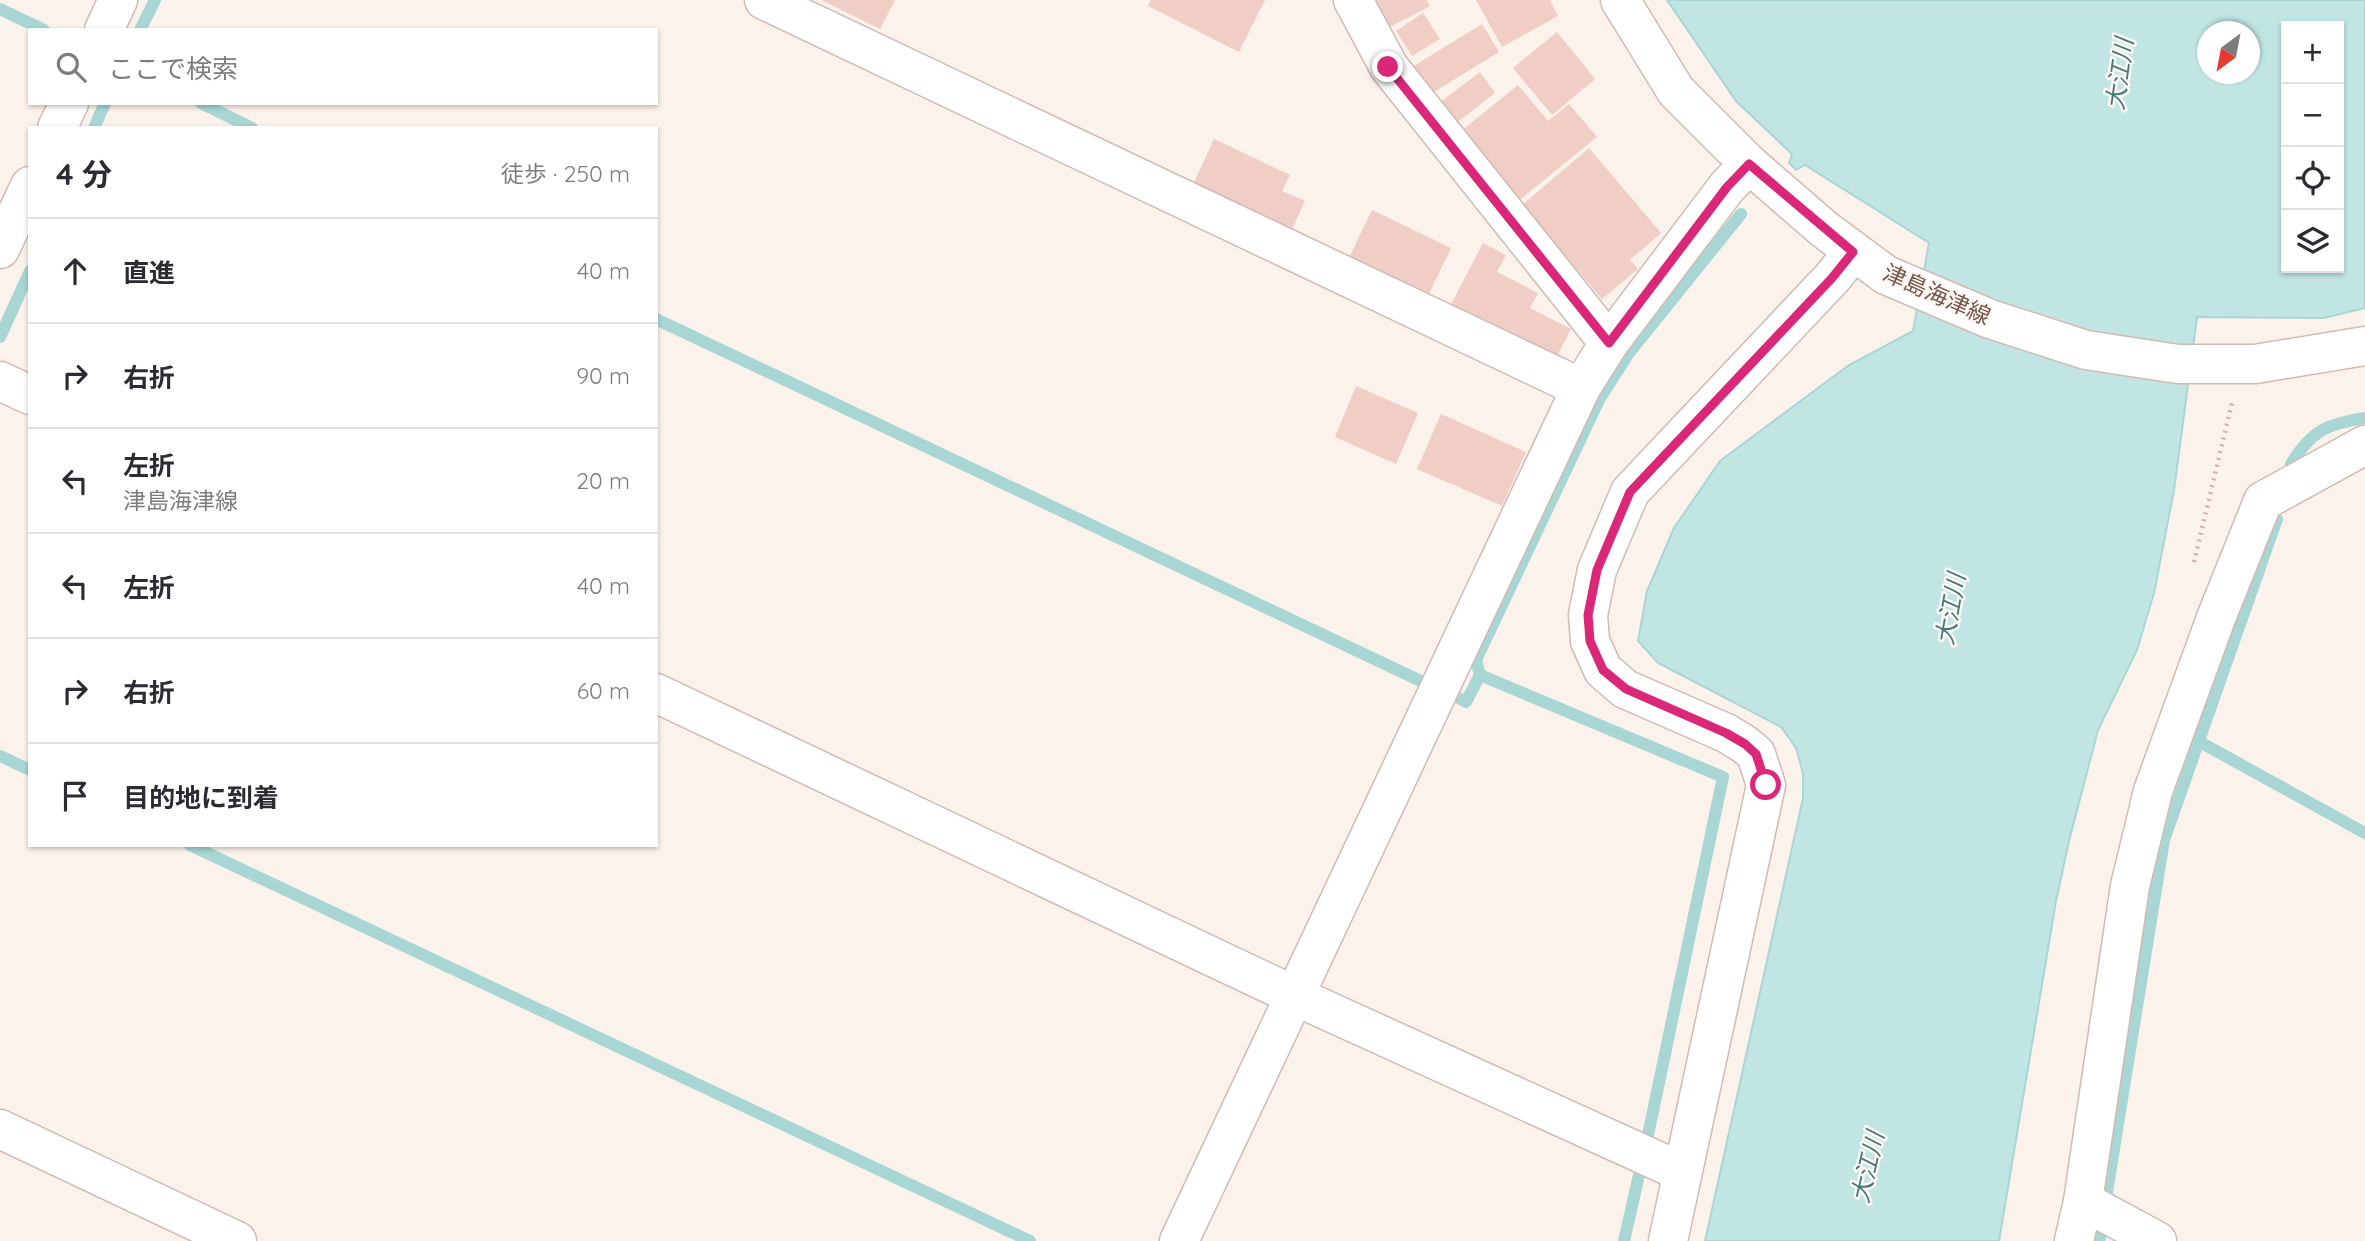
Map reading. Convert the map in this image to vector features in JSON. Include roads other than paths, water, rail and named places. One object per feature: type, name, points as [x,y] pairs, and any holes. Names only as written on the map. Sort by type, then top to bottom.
[{"type":"street","points":[[105,28],[118,0]]},
{"type":"street","points":[[764,0],[1581,388]]},
{"type":"street","points":[[1353,0],[1388,67],[1609,343]]},
{"type":"street","name":"津島海津線","points":[[1620,0],[1676,91],[1749,164],[1853,252],[1886,275],[1990,318],[2086,350],[2178,364],[2255,364],[2365,346]]},
{"type":"street","points":[[58,126],[68,105]]},
{"type":"street","points":[[1180,1241],[1581,388],[1609,343],[1727,187],[1749,164]]},
{"type":"street","points":[[0,249],[28,190]]},
{"type":"street","points":[[1668,1241],[1766,785],[1756,754],[1745,744],[1626,689],[1603,670],[1590,641],[1588,615],[1597,570],[1630,492],[1832,278],[1853,252]]},
{"type":"street","points":[[0,381],[28,394]]},
{"type":"street","points":[[2074,1241],[2083,1201],[2130,886],[2153,791],[2216,618],[2263,501],[2365,445]]},
{"type":"street","points":[[658,694],[1295,996],[1682,1172]]},
{"type":"street","points":[[0,1129],[237,1241]]},
{"type":"street","points":[[2083,1201],[2157,1241]]},
{"type":"water","name":"大江川","points":[[1667,0],[2365,0],[2365,308],[2324,318],[2197,317],[2174,490],[2154,593],[2137,650],[2098,730],[2069,841],[2056,901],[1999,1241],[1705,1241],[1803,798],[1803,773],[1796,748],[1781,727],[1658,663],[1638,641],[1647,591],[1674,528],[1720,461],[1849,365],[1913,331],[1929,243],[1805,165],[1796,170],[1789,163],[1792,154],[1736,101]]},
{"type":"waterway","points":[[141,28],[155,0]]},
{"type":"waterway","points":[[0,9],[40,28]]},
{"type":"waterway","points":[[95,126],[104,105]]},
{"type":"waterway","points":[[205,105],[248,126]]},
{"type":"waterway","points":[[1480,675],[1476,660],[1600,398],[1629,353],[1741,214]]},
{"type":"waterway","points":[[0,337],[28,275]]},
{"type":"waterway","points":[[658,320],[1425,683]]},
{"type":"waterway","points":[[2291,464],[2306,443],[2322,430],[2365,418]]},
{"type":"waterway","points":[[2107,1192],[2164,840],[2277,519]]},
{"type":"waterway","points":[[1455,696],[1466,702],[1480,675],[1723,777],[1648,1135]]},
{"type":"waterway","points":[[2198,741],[2365,833]]},
{"type":"waterway","points":[[0,756],[28,769]]},
{"type":"waterway","points":[[194,847],[1030,1241]]},
{"type":"waterway","points":[[1624,1241],[1639,1175]]},
{"type":"waterway","points":[[2099,1241],[2101,1234]]}]
